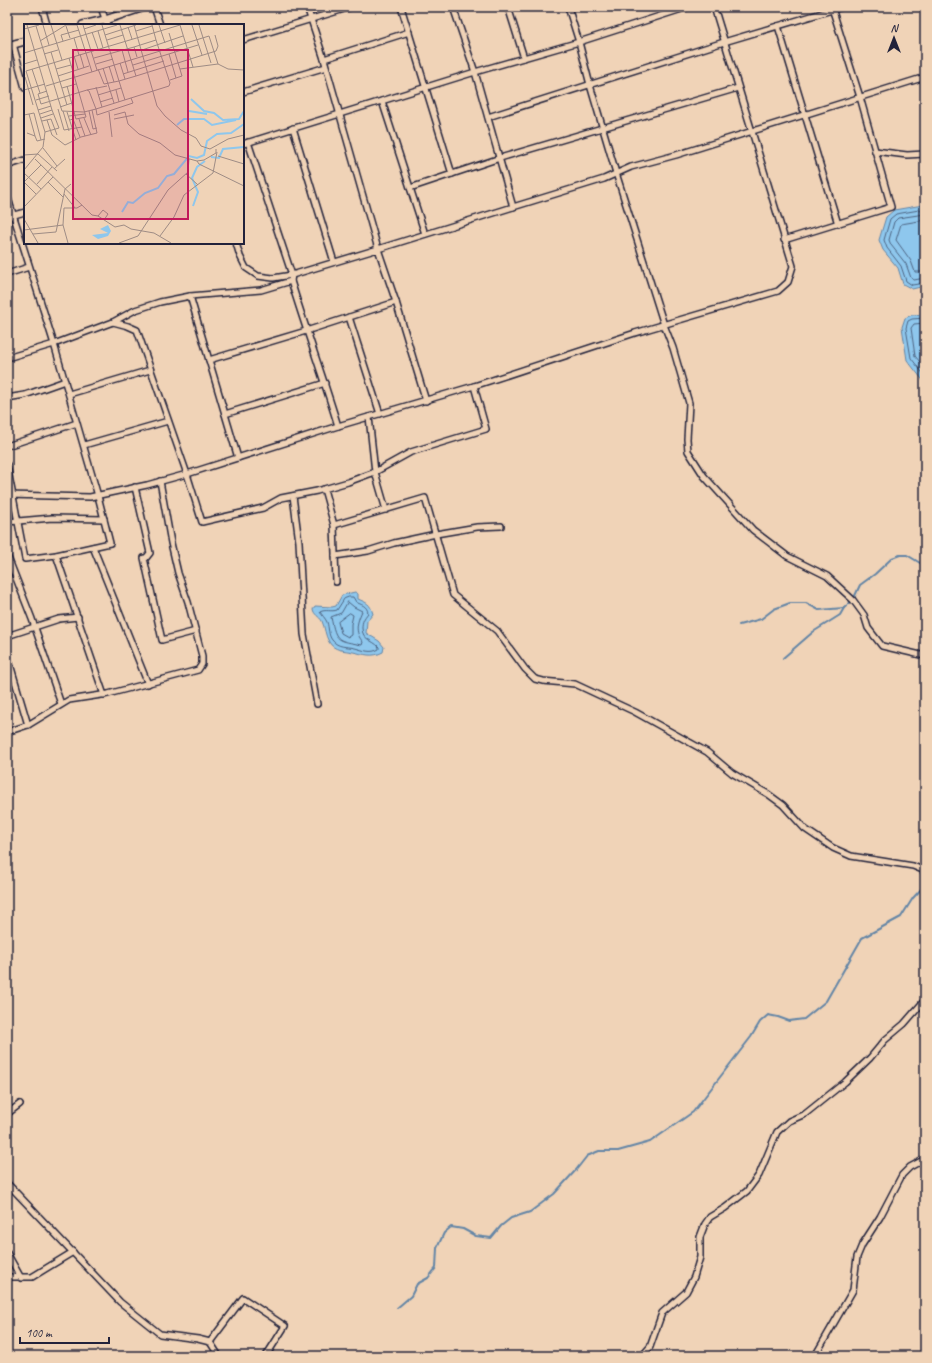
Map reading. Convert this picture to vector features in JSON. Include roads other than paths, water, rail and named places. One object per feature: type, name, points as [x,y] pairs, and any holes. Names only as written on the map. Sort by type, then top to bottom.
[{"type":"street","points":[[42,7],[47,24]]},
{"type":"street","points":[[101,7],[106,22]]},
{"type":"street","points":[[91,24],[106,22],[144,7]]},
{"type":"street","points":[[154,7],[160,24]]},
{"type":"street","points":[[307,7],[324,59],[378,249],[396,302],[426,401]]},
{"type":"street","points":[[244,40],[351,7]]},
{"type":"street","points":[[401,7],[452,174]]},
{"type":"street","points":[[453,7],[475,72],[513,207]]},
{"type":"street","points":[[508,7],[524,58]]},
{"type":"street","points":[[568,7],[602,128],[664,325],[673,348],[689,403],[687,439],[688,451],[704,476],[753,530],[787,556],[827,576],[855,602],[864,615],[868,628],[882,646],[925,656]]},
{"type":"street","points":[[338,426],[325,383],[306,331],[291,281],[292,275],[246,143],[475,72],[579,42],[688,7]]},
{"type":"street","points":[[9,495],[72,497],[98,496],[187,474],[338,426],[426,401],[664,325],[778,291],[788,282],[792,266],[714,7]]},
{"type":"street","points":[[488,117],[832,8],[842,7]]},
{"type":"street","points":[[784,240],[891,207],[860,97],[832,8]]},
{"type":"street","points":[[778,26],[838,224]]},
{"type":"street","points":[[324,59],[409,32]]},
{"type":"street","points":[[24,41],[10,45],[24,85]]},
{"type":"street","points":[[244,92],[326,66]]},
{"type":"street","points":[[236,244],[246,268],[258,276],[273,278],[292,275],[604,179],[631,167],[676,155],[925,77]]},
{"type":"street","points":[[410,188],[500,158],[738,88]]},
{"type":"street","points":[[382,101],[425,234]]},
{"type":"street","points":[[293,128],[334,262]]},
{"type":"street","points":[[875,151],[907,155],[925,154]]},
{"type":"street","points":[[7,166],[24,160]]},
{"type":"street","points":[[7,195],[69,394],[110,543],[56,555],[25,559],[17,512],[9,495],[11,481],[7,465]]},
{"type":"street","points":[[7,217],[24,212]]},
{"type":"street","points":[[7,274],[29,267]]},
{"type":"street","points":[[7,358],[54,344],[113,322],[135,310],[160,302],[190,296],[261,290],[291,281]]},
{"type":"street","points":[[190,296],[238,458]]},
{"type":"street","points":[[209,360],[396,302]]},
{"type":"street","points":[[349,317],[380,414]]},
{"type":"street","points":[[113,322],[137,330],[202,522],[263,508],[281,498],[324,489],[348,482],[375,472],[411,452],[486,429],[474,386]]},
{"type":"street","points":[[69,394],[150,370]]},
{"type":"street","points":[[7,398],[24,395],[65,381]]},
{"type":"street","points":[[225,414],[325,383]]},
{"type":"street","points":[[369,417],[375,472],[386,510]]},
{"type":"street","points":[[84,445],[168,421]]},
{"type":"street","points":[[7,446],[77,423]]},
{"type":"street","points":[[7,732],[28,725],[61,704],[76,698],[104,695],[148,684],[198,670],[202,664],[202,656],[196,631],[178,574],[160,481]]},
{"type":"street","points":[[135,487],[150,553],[146,558],[144,558],[162,640],[196,631]]},
{"type":"street","points":[[324,489],[334,525],[336,582]]},
{"type":"street","points":[[293,496],[299,542],[304,634],[317,704]]},
{"type":"street","points":[[334,525],[425,498],[453,595],[497,632],[524,669],[534,679],[575,684],[635,712],[707,752],[732,773],[768,794],[783,805],[805,829],[833,848],[851,856],[913,866],[925,871]]},
{"type":"street","points":[[7,522],[52,518],[104,519]]},
{"type":"street","points":[[335,556],[368,551],[394,543],[436,534],[477,527],[501,526]]},
{"type":"street","points":[[93,547],[148,684]]},
{"type":"street","points":[[7,555],[61,704]]},
{"type":"street","points":[[56,555],[104,695]]},
{"type":"street","points":[[7,636],[59,619],[78,617]]},
{"type":"street","points":[[7,654],[28,725]]},
{"type":"street","points":[[923,1002],[925,1009]]},
{"type":"street","points":[[642,1356],[650,1347],[662,1313],[686,1292],[694,1277],[700,1257],[700,1237],[705,1224],[710,1217],[725,1208],[747,1191],[759,1175],[777,1132],[789,1121],[805,1114],[845,1082],[870,1058],[885,1040],[904,1024],[923,1002]]},
{"type":"street","points":[[7,1114],[20,1104]]},
{"type":"street","points":[[815,1356],[853,1290],[857,1257],[862,1245],[880,1217],[902,1175],[910,1167],[925,1159]]},
{"type":"street","points":[[7,1183],[40,1216],[120,1302],[160,1334],[210,1342],[219,1356]]},
{"type":"street","points":[[7,1277],[32,1277],[73,1252]]},
{"type":"street","points":[[7,1253],[21,1278]]},
{"type":"street","points":[[210,1342],[243,1298],[285,1326],[266,1356]]},
{"type":"water","points":[[923,205],[925,206],[925,286],[912,289],[903,284],[898,268],[883,250],[879,240],[886,217],[894,210]]},
{"type":"water","points":[[925,314],[925,383],[907,360],[902,327],[905,318],[912,315]]},
{"type":"water","points":[[355,592],[358,594],[358,599],[368,604],[372,610],[373,614],[367,621],[366,633],[379,641],[384,647],[383,652],[379,654],[368,655],[340,650],[331,645],[322,621],[315,614],[313,609],[315,606],[336,606],[342,595]]},
{"type":"waterway","points":[[739,625],[761,619],[774,609],[790,603],[806,603],[819,610],[844,608],[853,600],[860,585],[875,574],[892,558],[900,555],[907,555],[925,566]]},
{"type":"waterway","points":[[783,658],[813,632],[840,615],[844,608]]},
{"type":"waterway","points":[[397,1308],[411,1296],[417,1284],[428,1278],[436,1268],[437,1248],[444,1233],[451,1227],[463,1229],[476,1236],[491,1238],[501,1226],[511,1218],[530,1212],[554,1194],[587,1156],[599,1151],[618,1151],[650,1142],[693,1112],[751,1037],[760,1022],[768,1015],[789,1021],[804,1019],[826,1001],[862,938],[901,917],[913,898],[925,885]]}]
